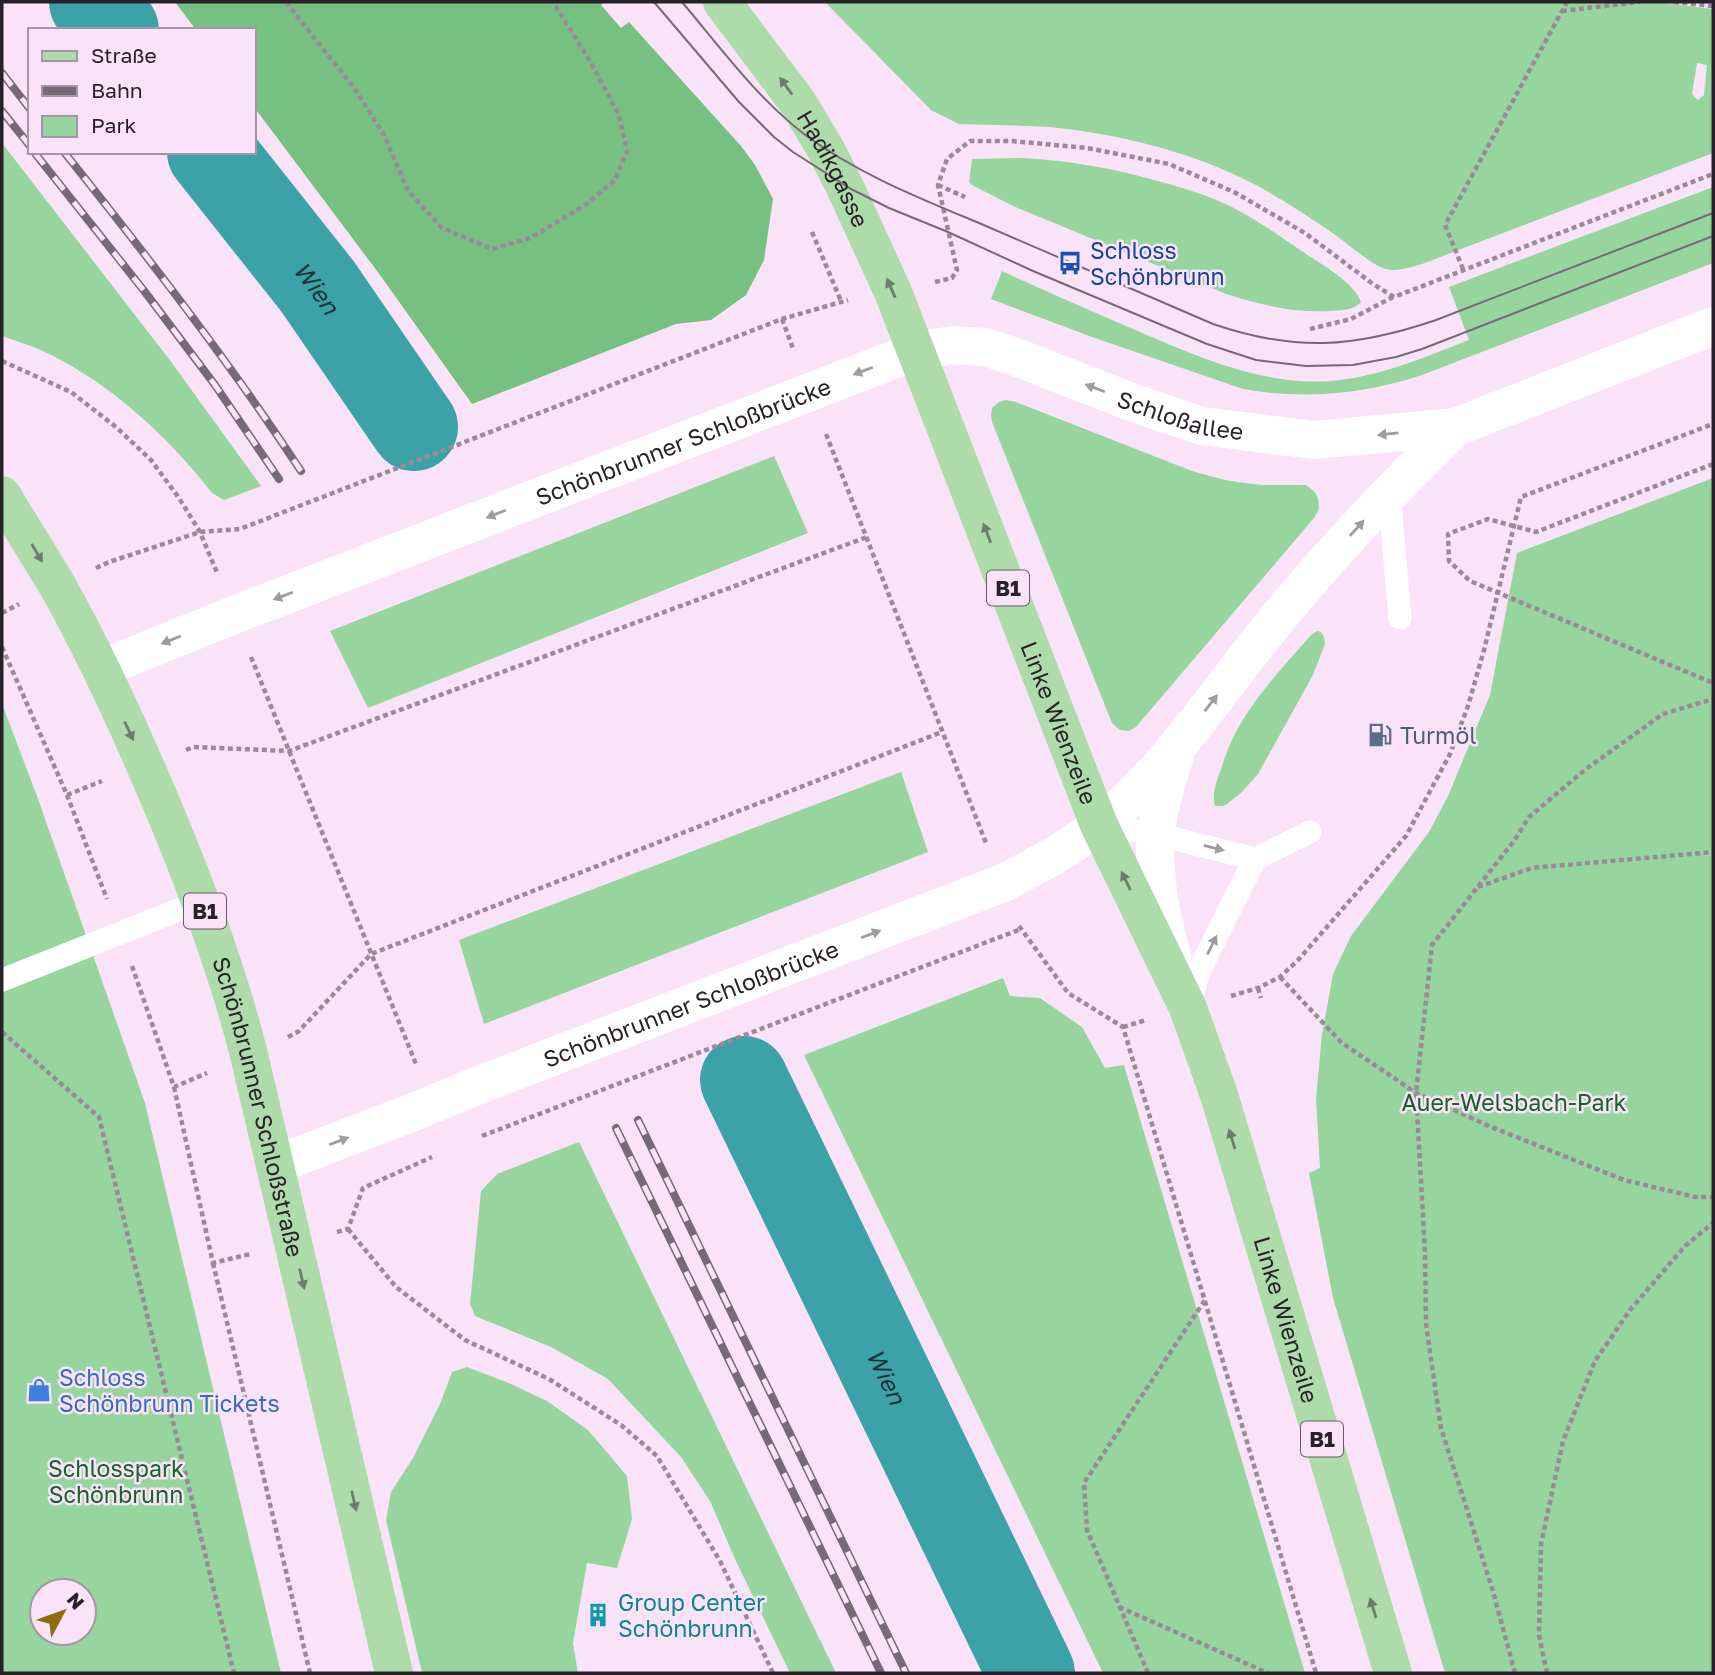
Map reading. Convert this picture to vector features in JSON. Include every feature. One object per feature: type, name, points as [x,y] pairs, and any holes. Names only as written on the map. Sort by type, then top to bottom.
[{"type":"main road","name":"Hadikgasse","points":[[722,2],[798,103],[825,148],[894,292],[916,351]]},
{"type":"main road","name":"Schloßallee","points":[[916,351],[953,345],[985,347],[1202,426],[1314,440],[1456,427],[1713,326]]},
{"type":"main road","name":"Schönbrunner Schloßbrücke","points":[[100,669],[916,351]]},
{"type":"main road","name":"Linke Wienzeile","points":[[916,351],[1099,825],[1188,1008]]},
{"type":"main road","name":"Schloßallee","points":[[1099,825],[1141,788],[1179,744],[1269,628],[1390,492],[1456,427]]},
{"type":"main road","name":"Schönbrunner Schloßstraße","points":[[2,495],[57,586],[145,764],[201,901],[223,964],[249,1055],[394,1673]]},
{"type":"main road","name":"Linke Wienzeile","points":[[1179,744],[1164,788],[1156,834],[1155,869],[1160,908],[1171,953],[1219,1095],[1393,1673]]},
{"type":"main road","name":"Schönbrunner Schloßbrücke","points":[[275,1165],[1003,883],[1069,847],[1099,825]]},
{"type":"lane","points":[[1390,492],[1400,618]]},
{"type":"lane","points":[[1099,825],[1156,834],[1255,859]]},
{"type":"lane","points":[[1188,1008],[1200,969],[1255,859],[1310,832]]},
{"type":"lane","points":[[2,979],[201,901]]},
{"type":"path","points":[[286,2],[355,89],[384,135],[408,191],[442,228],[492,249],[530,238],[584,206],[615,180],[627,151],[620,115],[553,2]]},
{"type":"path","points":[[1463,269],[1445,225],[1567,2]]},
{"type":"path","points":[[1562,10],[1640,2]]},
{"type":"path","points":[[1674,2],[1713,6]]},
{"type":"path","points":[[200,532],[240,529],[782,319],[841,301],[952,278],[957,270],[938,185],[947,159],[970,141],[1012,141],[1087,148],[1169,164],[1234,192],[1293,226],[1394,297]]},
{"type":"path","points":[[1310,328],[1351,319],[1394,297],[1463,269],[1713,174]]},
{"type":"path","points":[[938,185],[965,197]]},
{"type":"path","points":[[782,319],[1021,929],[1068,993],[1123,1027],[1316,1673]]},
{"type":"path","points":[[2,361],[71,392],[116,428],[150,460],[179,498],[200,532],[433,1104]]},
{"type":"path","points":[[1123,1027],[1258,988],[1280,978],[1300,959],[1406,836],[1450,754],[1468,706],[1521,497],[1713,424]]},
{"type":"path","points":[[1713,464],[1536,532],[1488,519],[1448,534],[1449,561],[1470,581],[1713,683]]},
{"type":"path","points":[[66,795],[193,747],[289,751],[867,537]]},
{"type":"path","points":[[2,647],[66,795],[120,933],[174,1087],[299,1031],[371,954],[942,732]]},
{"type":"path","points":[[1515,1673],[1492,1588],[1441,1428],[1426,1324],[1416,1093],[1432,944],[1514,841],[1529,817],[1586,769],[1663,714],[1713,699]]},
{"type":"path","points":[[1477,888],[1532,868],[1713,852]]},
{"type":"path","points":[[477,1138],[1021,929]]},
{"type":"path","points":[[1280,978],[1342,1043],[1416,1093],[1489,1126],[1623,1180],[1695,1197],[1713,1197]]},
{"type":"path","points":[[1258,988],[1261,998]]},
{"type":"path","points":[[2,1032],[99,1117],[234,1673]]},
{"type":"path","points":[[1547,1673],[1539,1634],[1541,1544],[1563,1441],[1595,1361],[1630,1310],[1685,1246],[1713,1223]]},
{"type":"path","points":[[348,1229],[397,1287],[465,1340],[549,1378],[621,1425],[657,1456],[720,1561],[773,1673]]},
{"type":"path","points":[[213,1263],[310,1673]]},
{"type":"path","points":[[1148,1673],[1087,1530],[1084,1483],[1205,1300]]},
{"type":"path","points":[[1119,1607],[1268,1673]]},
{"type":"green space","points":[[175,2],[605,2],[601,5],[621,28],[629,22],[755,165],[773,199],[764,260],[746,295],[711,320],[676,324],[472,404],[380,275],[256,110],[256,28],[194,28]]},
{"type":"green space","points":[[825,2],[1656,2],[1713,9],[1713,153],[1422,264],[1399,270],[1386,269],[1375,264],[1281,199],[1223,169],[1199,160],[1150,145],[1075,130],[1039,126],[959,124],[931,110]],"holes":[[[1697,63],[1707,65],[1704,95],[1698,100],[1692,94]]]},
{"type":"green space","points":[[2,143],[169,359],[261,486],[224,500],[212,493],[176,451],[114,394],[67,364],[38,349],[2,336]]},
{"type":"green space","points":[[1023,158],[1076,163],[1126,173],[1223,203],[1262,224],[1331,270],[1353,289],[1361,302],[1347,310],[1303,311],[1265,305],[1226,294],[1013,206],[969,182],[972,159]]},
{"type":"green space","points":[[1713,187],[1713,263],[1422,375],[1356,391],[1288,394],[1243,389],[991,299],[1002,271],[1157,339],[1229,367],[1279,379],[1349,379],[1402,365],[1469,340],[1449,287]]},
{"type":"green space","points":[[1006,400],[1192,471],[1244,483],[1306,485],[1318,498],[1319,509],[1314,518],[1136,727],[1129,731],[1120,730],[1112,723],[992,422],[992,408]]},
{"type":"green space","points":[[774,456],[808,533],[368,708],[330,631]]},
{"type":"green space","name":"Auer-Welsbach-Park","points":[[1713,478],[1713,1673],[1445,1673],[1333,1298],[1309,1173],[1320,1168],[1316,1099],[1322,1034],[1333,974],[1351,936],[1429,832],[1448,796],[1490,695],[1517,553]]},
{"type":"green space","points":[[1317,631],[1321,632],[1325,644],[1313,675],[1258,774],[1227,804],[1215,806],[1216,783],[1229,747],[1243,720],[1270,682]]},
{"type":"green space","name":"Schlosspark Schönbrunn","points":[[2,704],[145,1103],[281,1673],[2,1673]]},
{"type":"green space","points":[[901,772],[928,852],[484,1024],[459,940]]},
{"type":"green space","points":[[1003,978],[1010,996],[1040,998],[1082,1027],[1105,1068],[1124,1065],[1305,1673],[1103,1673],[804,1055]]},
{"type":"green space","points":[[579,1142],[836,1673],[790,1673],[710,1501],[681,1457],[608,1379],[551,1347],[475,1316],[470,1304],[481,1191],[497,1174]]},
{"type":"green space","points":[[467,1367],[547,1401],[588,1430],[627,1476],[632,1519],[617,1568],[587,1563],[573,1643],[578,1673],[422,1673],[386,1520],[391,1492],[413,1458],[440,1404],[452,1372]]},
{"type":"waterway","name":"Wien","points":[[93,2],[113,28]]},
{"type":"waterway","name":"Wien","points":[[213,154],[318,287],[414,427]]},
{"type":"waterway","name":"Wien","points":[[744,1080],[1031,1673]]},
{"type":"tram line","points":[[654,2],[739,102],[774,137],[851,189],[1033,271],[1207,344],[1256,360],[1306,366],[1353,365],[1396,357],[1713,236]]},
{"type":"tram line","points":[[682,2],[770,105],[804,134],[845,161],[911,194],[1213,324],[1271,339],[1324,343],[1351,341],[1406,329],[1436,320],[1713,213]]},
{"type":"railway","points":[[2,73],[28,106]]},
{"type":"railway","points":[[2,111],[28,144]]},
{"type":"railway","points":[[36,154],[215,385],[279,479]]},
{"type":"railway","points":[[66,154],[186,309],[301,471]]},
{"type":"railway","points":[[638,1120],[906,1673]]},
{"type":"railway","points":[[616,1128],[881,1673]]},
{"type":"place","name":"Schloss Schönbrunn","points":[[1070,263]]},
{"type":"place","name":"Turmöl","points":[[1380,735]]},
{"type":"place","name":"Schloss Schönbrunn Tickets","points":[[39,1390]]},
{"type":"place","name":"Group Center Schönbrunn","points":[[598,1615]]}]
